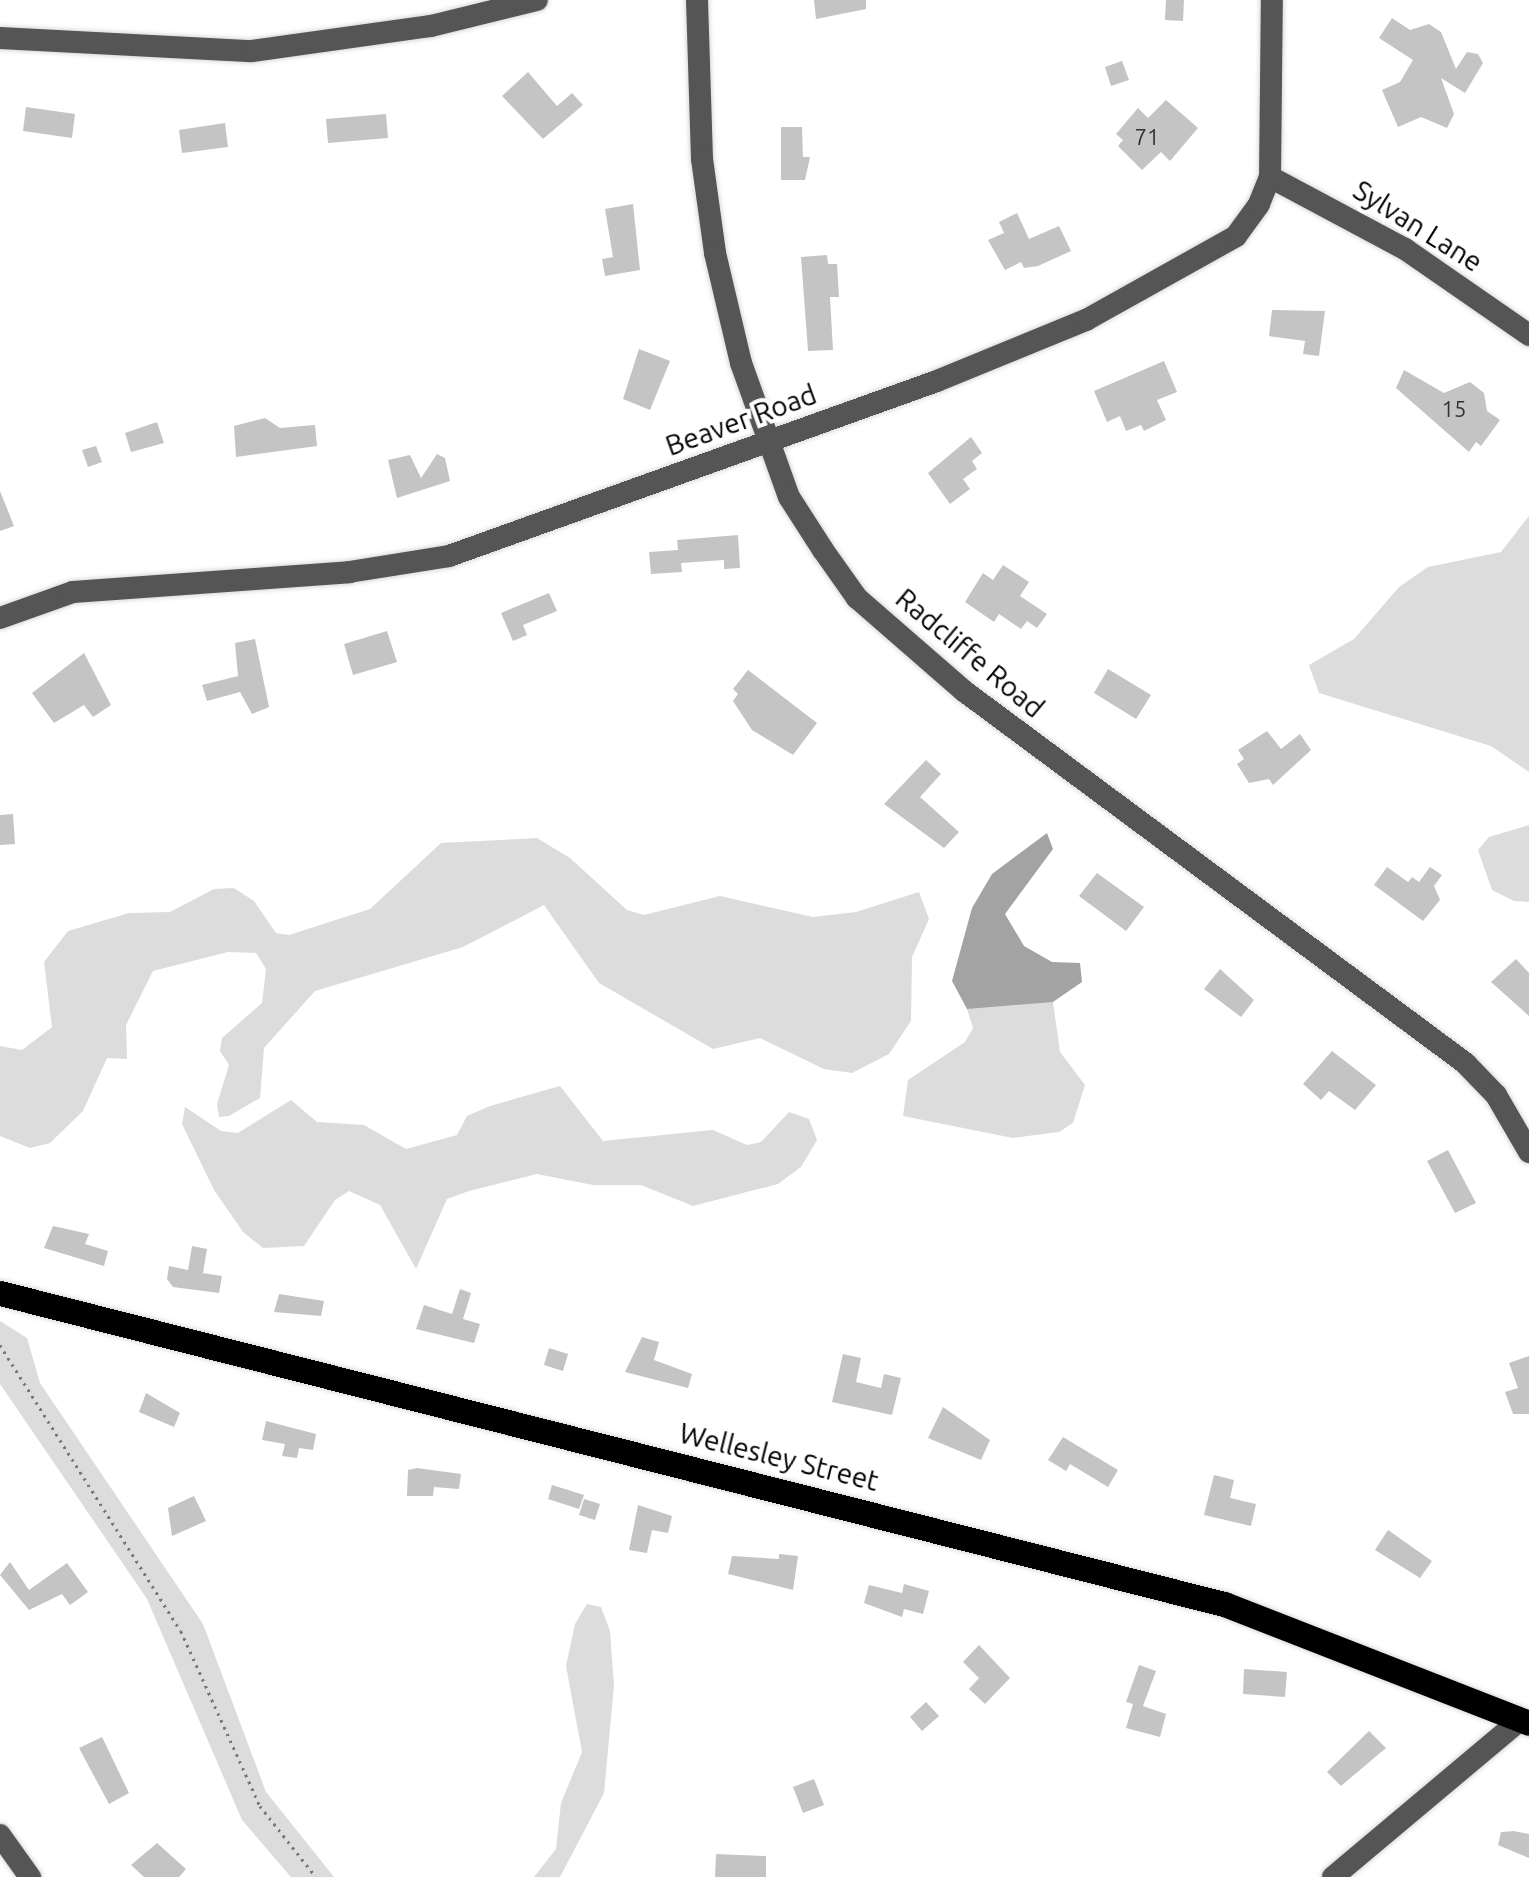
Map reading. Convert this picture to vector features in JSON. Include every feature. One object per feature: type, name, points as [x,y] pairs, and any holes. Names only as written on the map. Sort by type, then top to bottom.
[{"type":"main road","name":"Wellesley Street","points":[[0,1293],[1224,1604],[1524,1722]]},
{"type":"street","points":[[0,38],[252,51],[431,26],[538,0]]},
{"type":"street","name":"Radcliffe Road","points":[[697,0],[702,159],[715,253],[741,364],[790,497],[858,598],[1042,752],[1465,1063],[1496,1095],[1529,1152]]},
{"type":"street","name":"Beaver Road","points":[[0,618],[73,592],[349,572],[449,556],[770,442],[1086,320],[1236,236],[1270,177],[1272,0]]},
{"type":"street","name":"Sylvan Lane","points":[[1270,177],[1405,249],[1529,335]]},
{"type":"street","points":[[1333,1877],[1524,1722]]},
{"type":"street","points":[[0,1835],[30,1877]]},
{"type":"path","points":[[0,1345],[181,1630],[260,1806],[316,1877]]},
{"type":"shaded area","points":[[1529,516],[1529,772],[1491,746],[1319,693],[1309,665],[1354,639],[1399,587],[1428,567],[1501,552]]},
{"type":"shaded area","points":[[1529,825],[1529,902],[1514,901],[1492,890],[1478,850],[1489,837]]},
{"type":"shaded area","points":[[1047,833],[1053,849],[1005,914],[1024,946],[1052,962],[1080,963],[1082,982],[1053,1002],[967,1009],[952,981],[972,908],[992,874]]},
{"type":"shaded area","points":[[537,838],[570,858],[627,910],[644,915],[720,896],[813,917],[856,912],[919,892],[929,919],[912,957],[911,1021],[889,1054],[852,1073],[824,1069],[760,1038],[713,1049],[599,983],[544,905],[463,947],[315,991],[264,1048],[260,1098],[229,1116],[219,1117],[217,1104],[229,1065],[220,1051],[222,1038],[262,1003],[266,969],[256,953],[228,952],[153,971],[126,1025],[127,1059],[107,1058],[83,1111],[50,1143],[30,1148],[0,1136],[0,1046],[22,1050],[52,1027],[44,962],[68,931],[129,913],[170,912],[214,889],[234,888],[254,901],[276,933],[289,935],[370,909],[441,843]]},
{"type":"shaded area","points":[[998,1002],[1053,1002],[1060,1052],[1085,1085],[1073,1123],[1059,1132],[1013,1138],[903,1116],[908,1080],[965,1042],[973,1028],[967,1009]]},
{"type":"shaded area","points":[[560,1086],[603,1141],[713,1130],[747,1145],[761,1142],[789,1112],[809,1119],[817,1140],[801,1167],[778,1184],[693,1206],[641,1185],[593,1185],[537,1174],[469,1191],[447,1199],[416,1269],[380,1205],[349,1191],[335,1200],[304,1246],[263,1248],[243,1232],[214,1190],[182,1124],[185,1107],[221,1131],[238,1133],[291,1100],[317,1122],[364,1125],[406,1149],[457,1135],[467,1116],[490,1106]]},
{"type":"shaded area","points":[[0,1321],[27,1338],[40,1383],[203,1624],[266,1792],[334,1877],[291,1877],[242,1820],[147,1599],[0,1384]]},
{"type":"shaded area","points":[[587,1604],[601,1607],[610,1631],[614,1686],[604,1793],[560,1877],[534,1877],[556,1849],[561,1803],[582,1752],[566,1666],[575,1624]]},
{"type":"building","points":[[814,0],[866,0],[866,9],[816,19]]},
{"type":"building","points":[[1166,0],[1184,0],[1183,21],[1165,20]]},
{"type":"building","points":[[1392,18],[1410,30],[1429,24],[1441,32],[1456,69],[1467,52],[1478,54],[1483,63],[1465,93],[1441,78],[1454,114],[1447,128],[1421,117],[1398,127],[1382,90],[1400,82],[1413,60],[1379,38]]},
{"type":"building","points":[[1122,61],[1129,80],[1111,86],[1105,67]]},
{"type":"building","points":[[528,72],[557,106],[572,93],[583,105],[543,139],[502,96]]},
{"type":"building","points":[[1166,100],[1198,128],[1170,161],[1161,152],[1142,170],[1118,146],[1123,140],[1116,134],[1138,108],[1148,118]]},
{"type":"building","points":[[26,107],[75,114],[72,138],[23,131]]},
{"type":"building","points":[[386,114],[388,138],[328,143],[326,119]]},
{"type":"building","points":[[225,123],[228,147],[182,153],[179,130]]},
{"type":"building","points":[[781,127],[802,127],[803,157],[810,157],[805,180],[781,180]]},
{"type":"building","points":[[633,204],[640,270],[605,276],[602,259],[613,257],[605,209]]},
{"type":"building","points":[[1017,213],[1029,239],[1059,226],[1071,251],[1038,266],[1024,268],[1021,262],[1005,270],[988,240],[1004,233],[999,222]]},
{"type":"building","points":[[827,255],[828,264],[837,264],[839,297],[830,297],[833,350],[808,351],[801,257]]},
{"type":"building","points":[[1272,310],[1325,311],[1319,356],[1303,354],[1305,341],[1269,336]]},
{"type":"building","points":[[639,349],[670,361],[650,410],[623,399]]},
{"type":"building","points":[[1164,361],[1177,392],[1157,400],[1166,420],[1144,431],[1141,425],[1126,431],[1120,416],[1107,422],[1094,391]]},
{"type":"building","points":[[1404,370],[1444,393],[1470,382],[1484,393],[1487,411],[1500,420],[1481,446],[1476,442],[1469,452],[1396,388]]},
{"type":"building","points":[[265,418],[280,428],[315,425],[317,446],[236,457],[234,426]]},
{"type":"building","points":[[157,422],[164,443],[131,452],[125,433]]},
{"type":"building","points":[[971,437],[982,453],[972,461],[977,469],[963,479],[970,489],[950,504],[928,473]]},
{"type":"building","points":[[96,446],[102,462],[88,467],[82,450]]},
{"type":"building","points":[[437,454],[445,458],[450,481],[397,498],[388,460],[410,455],[421,478]]},
{"type":"building","points":[[0,491],[14,526],[0,531]]},
{"type":"building","points":[[738,535],[740,568],[724,569],[724,560],[681,563],[682,572],[651,574],[649,552],[678,550],[677,540]]},
{"type":"building","points":[[1003,565],[1029,582],[1020,596],[1047,614],[1037,628],[1027,621],[1021,629],[999,614],[994,622],[965,602],[983,573],[993,580]]},
{"type":"building","points":[[549,593],[557,611],[523,625],[527,635],[513,641],[501,613]]},
{"type":"building","points":[[387,631],[397,662],[353,675],[344,644]]},
{"type":"building","points":[[255,639],[269,707],[252,714],[240,692],[207,701],[202,685],[238,676],[235,643]]},
{"type":"building","points":[[84,653],[111,705],[93,717],[84,705],[54,723],[32,693]]},
{"type":"building","points":[[1108,669],[1151,695],[1136,719],[1094,693]]},
{"type":"building","points":[[748,670],[817,723],[793,755],[752,730],[733,701],[738,694],[733,689]]},
{"type":"building","points":[[1267,731],[1281,749],[1300,734],[1311,750],[1273,785],[1269,779],[1249,783],[1237,764],[1244,759],[1238,750]]},
{"type":"building","points":[[926,760],[941,774],[920,797],[959,832],[944,848],[884,804]]},
{"type":"building","points":[[13,814],[15,844],[0,845],[0,815]]},
{"type":"building","points":[[1387,867],[1408,882],[1412,877],[1419,882],[1430,867],[1442,875],[1434,886],[1440,900],[1423,921],[1374,885]]},
{"type":"building","points":[[1097,873],[1144,907],[1126,931],[1079,896]]},
{"type":"building","points":[[1516,959],[1529,973],[1529,1016],[1491,982]]},
{"type":"building","points":[[1220,969],[1254,1000],[1241,1017],[1204,989]]},
{"type":"building","points":[[1332,1051],[1376,1085],[1355,1110],[1329,1091],[1321,1100],[1303,1084]]},
{"type":"building","points":[[1448,1150],[1476,1203],[1455,1213],[1427,1161]]},
{"type":"building","points":[[53,1226],[89,1234],[85,1244],[108,1251],[104,1266],[44,1248]]},
{"type":"building","points":[[192,1246],[207,1249],[203,1273],[222,1276],[219,1293],[173,1287],[167,1279],[169,1266],[188,1270]]},
{"type":"building","points":[[460,1289],[471,1293],[463,1319],[480,1324],[474,1343],[416,1329],[424,1305],[452,1314]]},
{"type":"building","points":[[279,1294],[324,1301],[321,1316],[274,1312]]},
{"type":"building","points":[[642,1337],[659,1342],[654,1360],[692,1374],[688,1388],[625,1372]]},
{"type":"building","points":[[549,1348],[568,1354],[563,1371],[544,1365]]},
{"type":"building","points":[[843,1354],[861,1358],[856,1382],[881,1388],[884,1374],[901,1378],[892,1415],[832,1402]]},
{"type":"building","points":[[1529,1356],[1529,1414],[1513,1414],[1505,1392],[1518,1388],[1509,1363]]},
{"type":"building","points":[[146,1393],[180,1413],[174,1427],[139,1412]]},
{"type":"building","points":[[943,1407],[990,1440],[981,1460],[928,1438]]},
{"type":"building","points":[[266,1421],[316,1434],[313,1450],[299,1448],[297,1458],[282,1456],[285,1444],[262,1440]]},
{"type":"building","points":[[1063,1437],[1118,1470],[1108,1487],[1070,1464],[1066,1471],[1048,1460]]},
{"type":"building","points":[[408,1470],[461,1474],[459,1489],[434,1487],[433,1496],[407,1496]]},
{"type":"building","points":[[1214,1475],[1234,1480],[1230,1498],[1256,1504],[1251,1526],[1204,1515]]},
{"type":"building","points":[[552,1485],[584,1495],[579,1509],[548,1499]]},
{"type":"building","points":[[194,1496],[206,1521],[172,1536],[168,1508]]},
{"type":"building","points":[[584,1499],[600,1504],[595,1520],[579,1515]]},
{"type":"building","points":[[638,1505],[672,1516],[668,1533],[652,1530],[647,1553],[629,1550]]},
{"type":"building","points":[[1388,1530],[1432,1561],[1420,1578],[1375,1550]]},
{"type":"building","points":[[779,1554],[798,1556],[793,1590],[728,1574],[732,1556],[779,1559]]},
{"type":"building","points":[[10,1562],[29,1590],[67,1563],[88,1592],[70,1605],[62,1594],[29,1610],[0,1575]]},
{"type":"building","points":[[904,1584],[929,1591],[923,1614],[904,1609],[902,1617],[864,1603],[869,1585],[902,1593]]},
{"type":"building","points":[[979,1645],[1010,1678],[985,1704],[969,1689],[979,1678],[963,1662]]},
{"type":"building","points":[[1139,1665],[1156,1671],[1143,1706],[1166,1714],[1160,1737],[1126,1728],[1133,1704],[1126,1702]]},
{"type":"building","points":[[1244,1669],[1287,1672],[1285,1697],[1243,1694]]},
{"type":"building","points":[[926,1702],[939,1716],[922,1731],[910,1717]]},
{"type":"building","points":[[1369,1731],[1386,1748],[1341,1786],[1327,1772]]},
{"type":"building","points":[[102,1737],[129,1793],[109,1804],[79,1748]]},
{"type":"building","points":[[814,1779],[824,1805],[803,1813],[793,1787]]},
{"type":"building","points":[[1501,1832],[1529,1834],[1529,1858],[1498,1845]]},
{"type":"building","points":[[157,1843],[186,1869],[179,1877],[144,1877],[131,1865]]},
{"type":"building","points":[[716,1854],[766,1856],[766,1877],[715,1877]]}]
